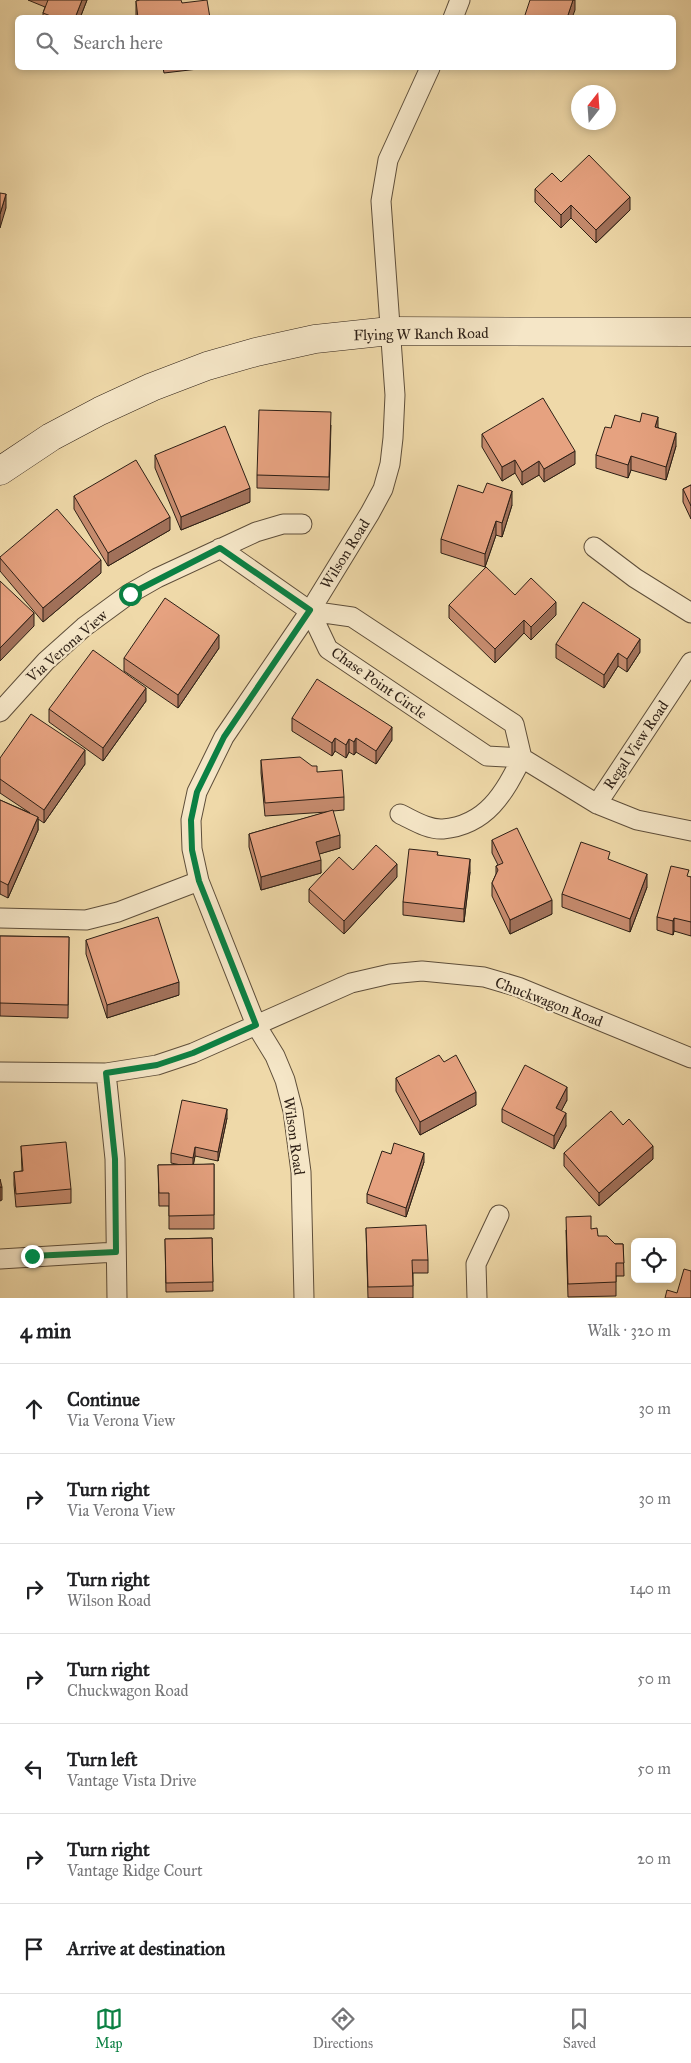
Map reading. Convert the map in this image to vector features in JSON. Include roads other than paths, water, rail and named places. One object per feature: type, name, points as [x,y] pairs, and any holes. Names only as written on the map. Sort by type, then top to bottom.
[{"type":"street","points":[[454,15],[460,0]]},
{"type":"street","name":"Wilson Road","points":[[304,1298],[301,1172],[293,1111],[285,1080],[275,1056],[256,1025],[199,881],[192,850],[191,820],[197,792],[224,737],[310,610],[370,513],[382,489],[390,464],[395,395],[381,201],[384,177],[394,143],[429,70]]},
{"type":"street","name":"Flying W Ranch Road","points":[[0,471],[51,437],[100,411],[152,387],[208,366],[256,352],[315,339],[390,332],[691,332]]},
{"type":"street","name":"Via Verona View","points":[[0,712],[46,661],[84,628],[122,599],[157,578],[256,532],[283,524],[302,524]]},
{"type":"street","points":[[594,547],[635,578],[691,613]]},
{"type":"street","points":[[220,548],[310,610],[352,617],[514,724],[522,758],[503,794],[485,813],[463,824],[442,829],[423,825],[400,814]]},
{"type":"street","name":"Chase Point Circle","points":[[310,610],[328,650],[486,756],[522,758],[597,804],[637,820],[691,831]]},
{"type":"street","name":"Regal View Road","points":[[597,804],[691,662]]},
{"type":"street","points":[[0,918],[86,920],[118,912],[199,881]]},
{"type":"street","name":"Chuckwagon Road","points":[[0,1072],[106,1073],[157,1065],[193,1053],[352,983],[390,974],[422,971],[452,972],[484,977],[518,987],[691,1058]]},
{"type":"street","points":[[106,1073],[115,1159],[117,1298]]},
{"type":"street","points":[[477,1298],[476,1264],[498,1215]]},
{"type":"street","points":[[0,1259],[116,1252]]}]
